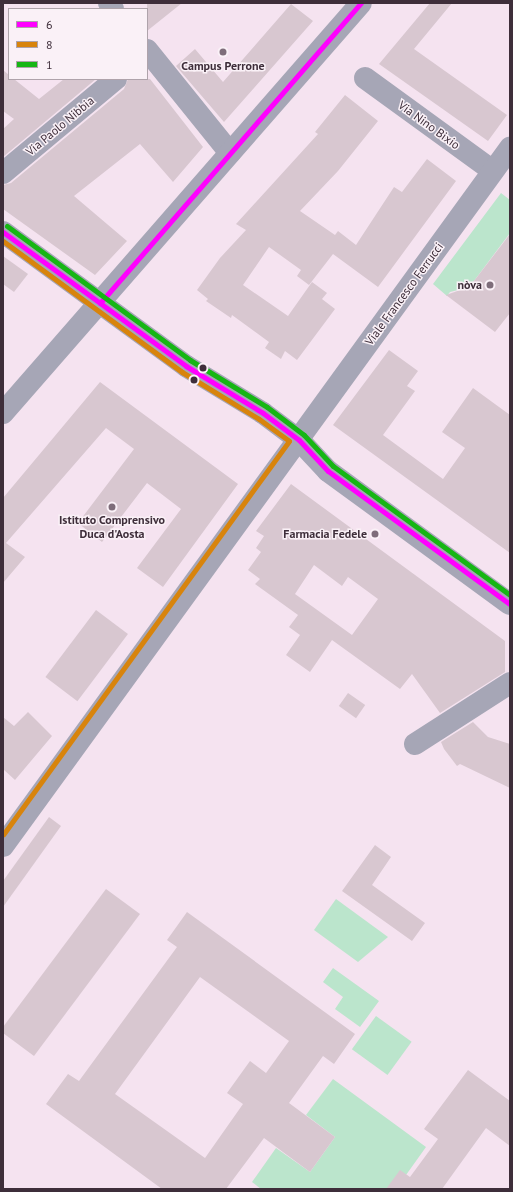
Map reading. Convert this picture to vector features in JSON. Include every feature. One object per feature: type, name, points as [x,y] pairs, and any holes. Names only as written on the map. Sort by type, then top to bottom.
[{"type":"street","points":[[3,413],[361,3]]},
{"type":"street","points":[[148,52],[230,153]]},
{"type":"street","name":"Via Nino Bixio","points":[[365,78],[493,171]]},
{"type":"street","name":"Via Paolo Nibbia","points":[[3,172],[115,80]]},
{"type":"street","name":"Viale Francesco Ferrucci","points":[[3,846],[510,148]]},
{"type":"street","points":[[3,232],[186,366],[263,413],[298,440],[328,471],[510,604]]},
{"type":"street","points":[[415,744],[510,683]]},
{"type":"green space","points":[[501,193],[510,200],[510,233],[474,281],[466,288],[450,292],[447,296],[433,284]]},
{"type":"green space","points":[[336,899],[388,937],[358,962],[314,930]]},
{"type":"green space","points":[[333,968],[379,1001],[360,1027],[335,1009],[343,997],[323,982]]},
{"type":"green space","points":[[376,1016],[412,1042],[387,1075],[352,1049]]},
{"type":"green space","points":[[333,1079],[426,1147],[406,1175],[386,1189],[261,1189],[252,1182],[276,1148],[310,1172],[335,1137],[306,1115]]},
{"type":"building","points":[[147,3],[182,3],[148,30]]},
{"type":"building","points":[[430,3],[452,3],[414,49],[507,115],[488,141],[379,64]]},
{"type":"building","points":[[291,4],[313,21],[224,122],[176,66],[195,49],[223,82]]},
{"type":"building","points":[[3,70],[8,74],[8,80],[15,80],[39,99],[63,80],[95,80],[3,157],[3,129],[14,119],[3,111]]},
{"type":"building","points":[[150,79],[203,147],[173,182],[140,144],[74,196],[127,241],[95,275],[3,209],[3,185],[11,183],[124,89],[128,80]]},
{"type":"building","points":[[345,95],[378,121],[338,171],[300,211],[335,235],[338,231],[356,245],[394,187],[402,192],[427,159],[456,181],[378,287],[333,254],[309,285],[297,276],[301,270],[269,247],[243,285],[288,316],[312,282],[327,293],[322,299],[335,309],[297,360],[285,351],[281,359],[265,348],[269,342],[232,315],[231,318],[206,301],[208,299],[197,290],[220,258],[246,230],[236,224],[318,134],[315,132]]},
{"type":"building","name":"nòva","points":[[510,234],[510,313],[495,332],[446,295],[466,288],[474,281]]},
{"type":"building","points":[[3,256],[28,274],[14,292],[3,284]]},
{"type":"building","points":[[389,350],[418,371],[407,386],[415,391],[383,435],[443,479],[465,448],[442,432],[473,388],[510,415],[510,553],[333,425]]},
{"type":"building","points":[[100,382],[238,484],[163,587],[137,568],[181,509],[147,483],[102,542],[78,523],[134,449],[106,428],[6,543],[25,557],[3,583],[3,498]]},
{"type":"building","points":[[291,484],[505,641],[505,672],[440,713],[412,674],[400,689],[332,640],[310,672],[286,655],[300,635],[289,627],[298,615],[255,584],[260,579],[248,570],[261,552],[256,548],[264,536],[256,531]],"holes":[[[314,565],[342,586],[348,577],[378,599],[352,635],[295,594]]]},
{"type":"building","points":[[96,610],[128,634],[77,701],[45,677]]},
{"type":"building","points":[[348,693],[365,705],[356,718],[339,706]]},
{"type":"building","points":[[28,712],[52,736],[15,780],[3,769],[3,717],[14,726]]},
{"type":"building","points":[[473,722],[488,737],[510,744],[510,788],[460,764],[457,766],[444,749],[441,742]]},
{"type":"building","points":[[49,817],[61,826],[3,907],[3,881]]},
{"type":"building","points":[[375,845],[391,857],[372,885],[425,923],[412,941],[342,891]]},
{"type":"building","points":[[106,889],[140,914],[34,1056],[3,1033],[3,1027]]},
{"type":"building","points":[[187,912],[355,1034],[334,1064],[323,1056],[289,1103],[335,1137],[310,1172],[264,1138],[226,1189],[162,1189],[46,1104],[68,1074],[79,1081],[177,947],[167,940]],"holes":[[[200,977],[289,1041],[266,1073],[250,1061],[227,1093],[243,1104],[205,1158],[115,1094]]]},
{"type":"building","points":[[468,1070],[510,1101],[510,1146],[486,1128],[442,1189],[386,1189],[400,1170],[410,1177],[438,1139],[424,1129]]},
{"type":"transit line","name":"6","points":[[100,303],[361,3]]},
{"type":"transit line","name":"1","points":[[7,226],[190,360],[267,407],[304,435],[333,466],[510,595]]},
{"type":"transit line","name":"6","points":[[3,232],[186,366],[263,413],[299,440],[328,471],[510,604]]},
{"type":"transit line","name":"8","points":[[3,241],[182,372],[259,419],[289,441],[3,834]]},
{"type":"place","name":"Campus Perrone","points":[[223,52]]},
{"type":"place","name":"nòva","points":[[490,285]]},
{"type":"place","name":"Istituto Comprensivo Duca d'Aosta","points":[[112,507]]},
{"type":"place","name":"Farmacia Fedele","points":[[375,534]]}]
